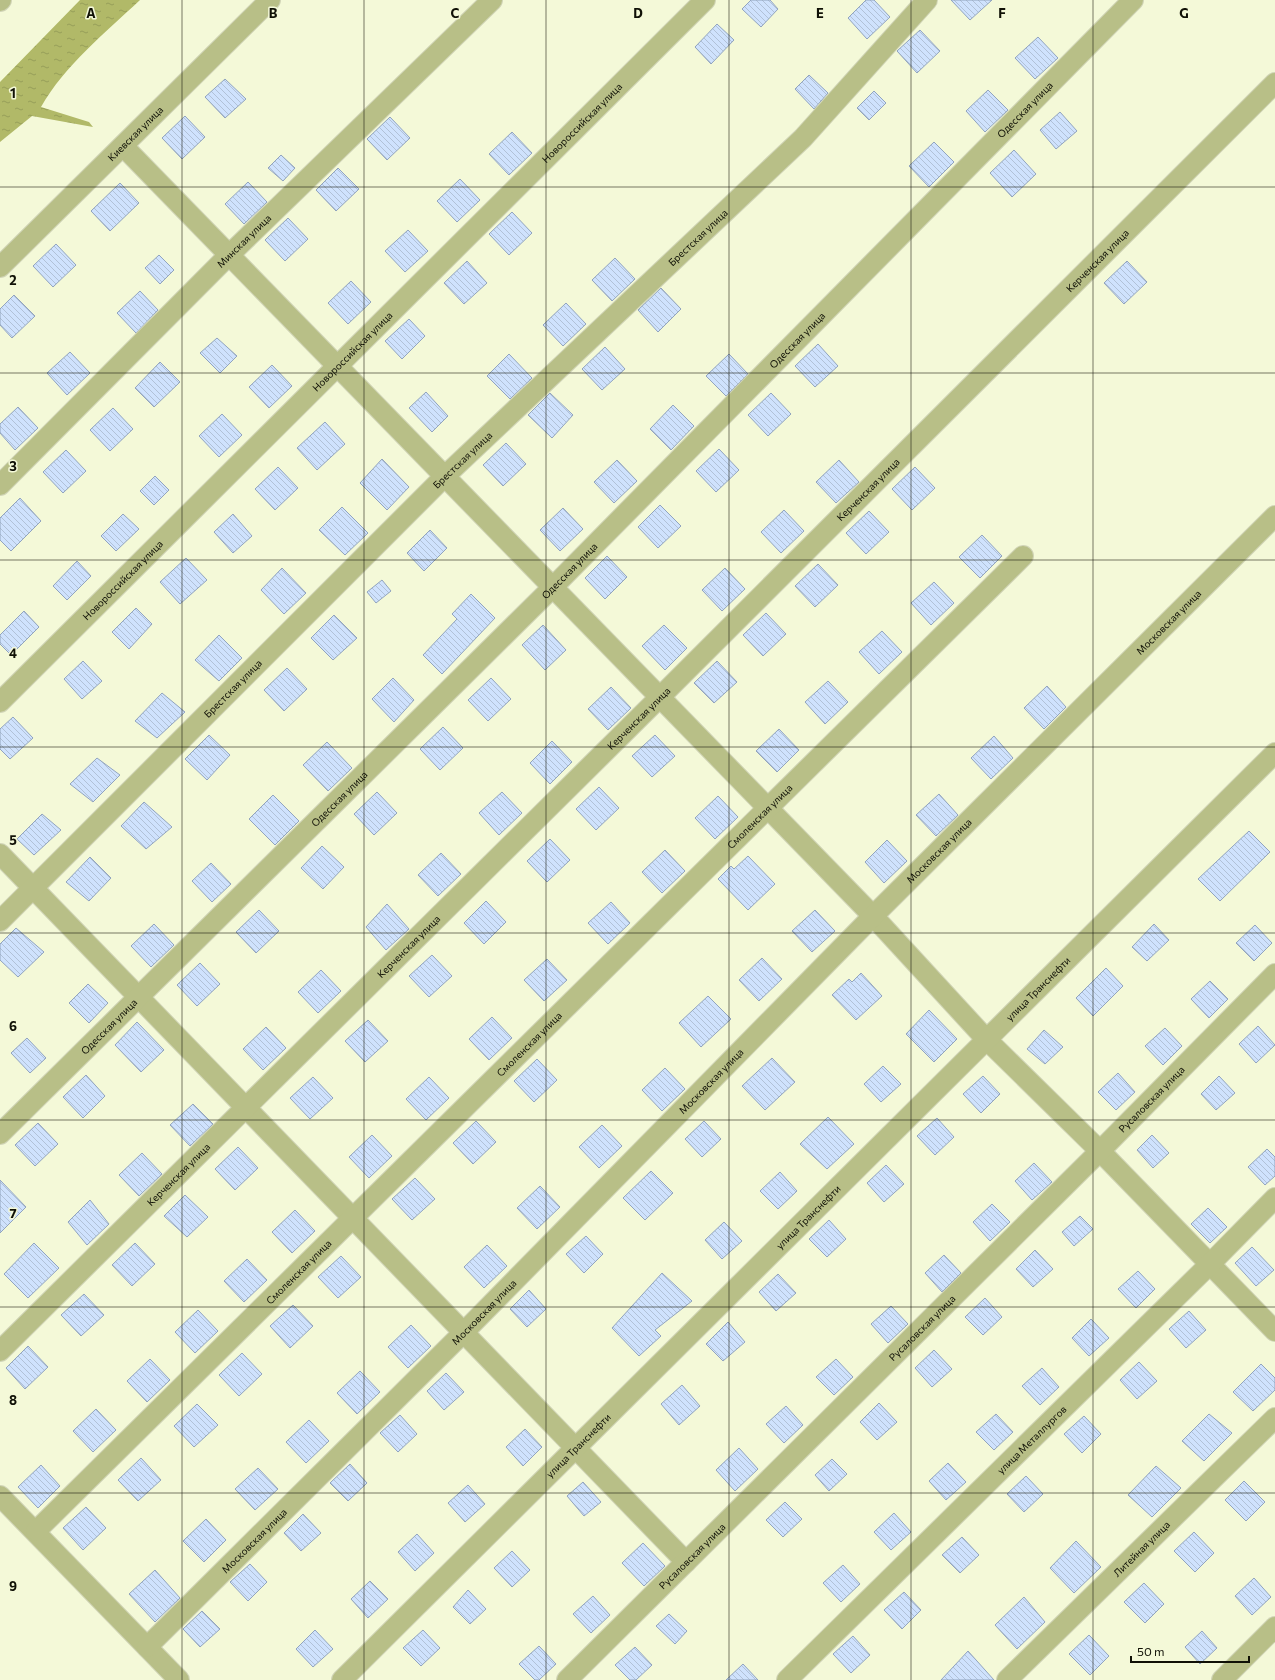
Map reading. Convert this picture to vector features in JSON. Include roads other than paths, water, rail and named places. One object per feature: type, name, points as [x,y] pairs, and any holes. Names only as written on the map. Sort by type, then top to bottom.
[{"type":"street","name":"Киевская улица","points":[[0,267],[270,0]]},
{"type":"street","name":"Минская улица","points":[[0,485],[230,255],[492,0]]},
{"type":"street","name":"Новороссийская улица","points":[[0,702],[705,0]]},
{"type":"street","name":"Брестская улица","points":[[0,921],[445,476],[803,138],[927,0]]},
{"type":"street","name":"Одесская улица","points":[[0,1134],[553,587],[1133,0]]},
{"type":"street","name":"Керченская улица","points":[[0,1351],[660,697],[1275,83]]},
{"type":"street","points":[[123,146],[873,916],[986,1039],[1100,1151],[1275,1331]]},
{"type":"street","name":"Московская улица","points":[[147,1647],[464,1332],[873,916],[1275,516]]},
{"type":"street","name":"Смоленская улица","points":[[36,1532],[1023,556]]},
{"type":"street","name":"улица Транснефти","points":[[342,1680],[1275,753]]},
{"type":"street","points":[[0,854],[140,996],[686,1562]]},
{"type":"street","name":"Русаловская улица","points":[[567,1680],[1100,1151],[1275,974]]},
{"type":"street","name":"улица Металлургов","points":[[787,1680],[1210,1264],[1275,1198]]},
{"type":"street","name":"Литейная улица","points":[[1007,1680],[1275,1418]]},
{"type":"street","points":[[0,1496],[179,1680]]},
{"type":"street","points":[[1222,1680],[1275,1627]]},
{"type":"water","points":[[80,0],[140,0],[86,50],[62,77],[41,107],[89,122],[93,127],[32,116],[0,142],[0,82]]}]
